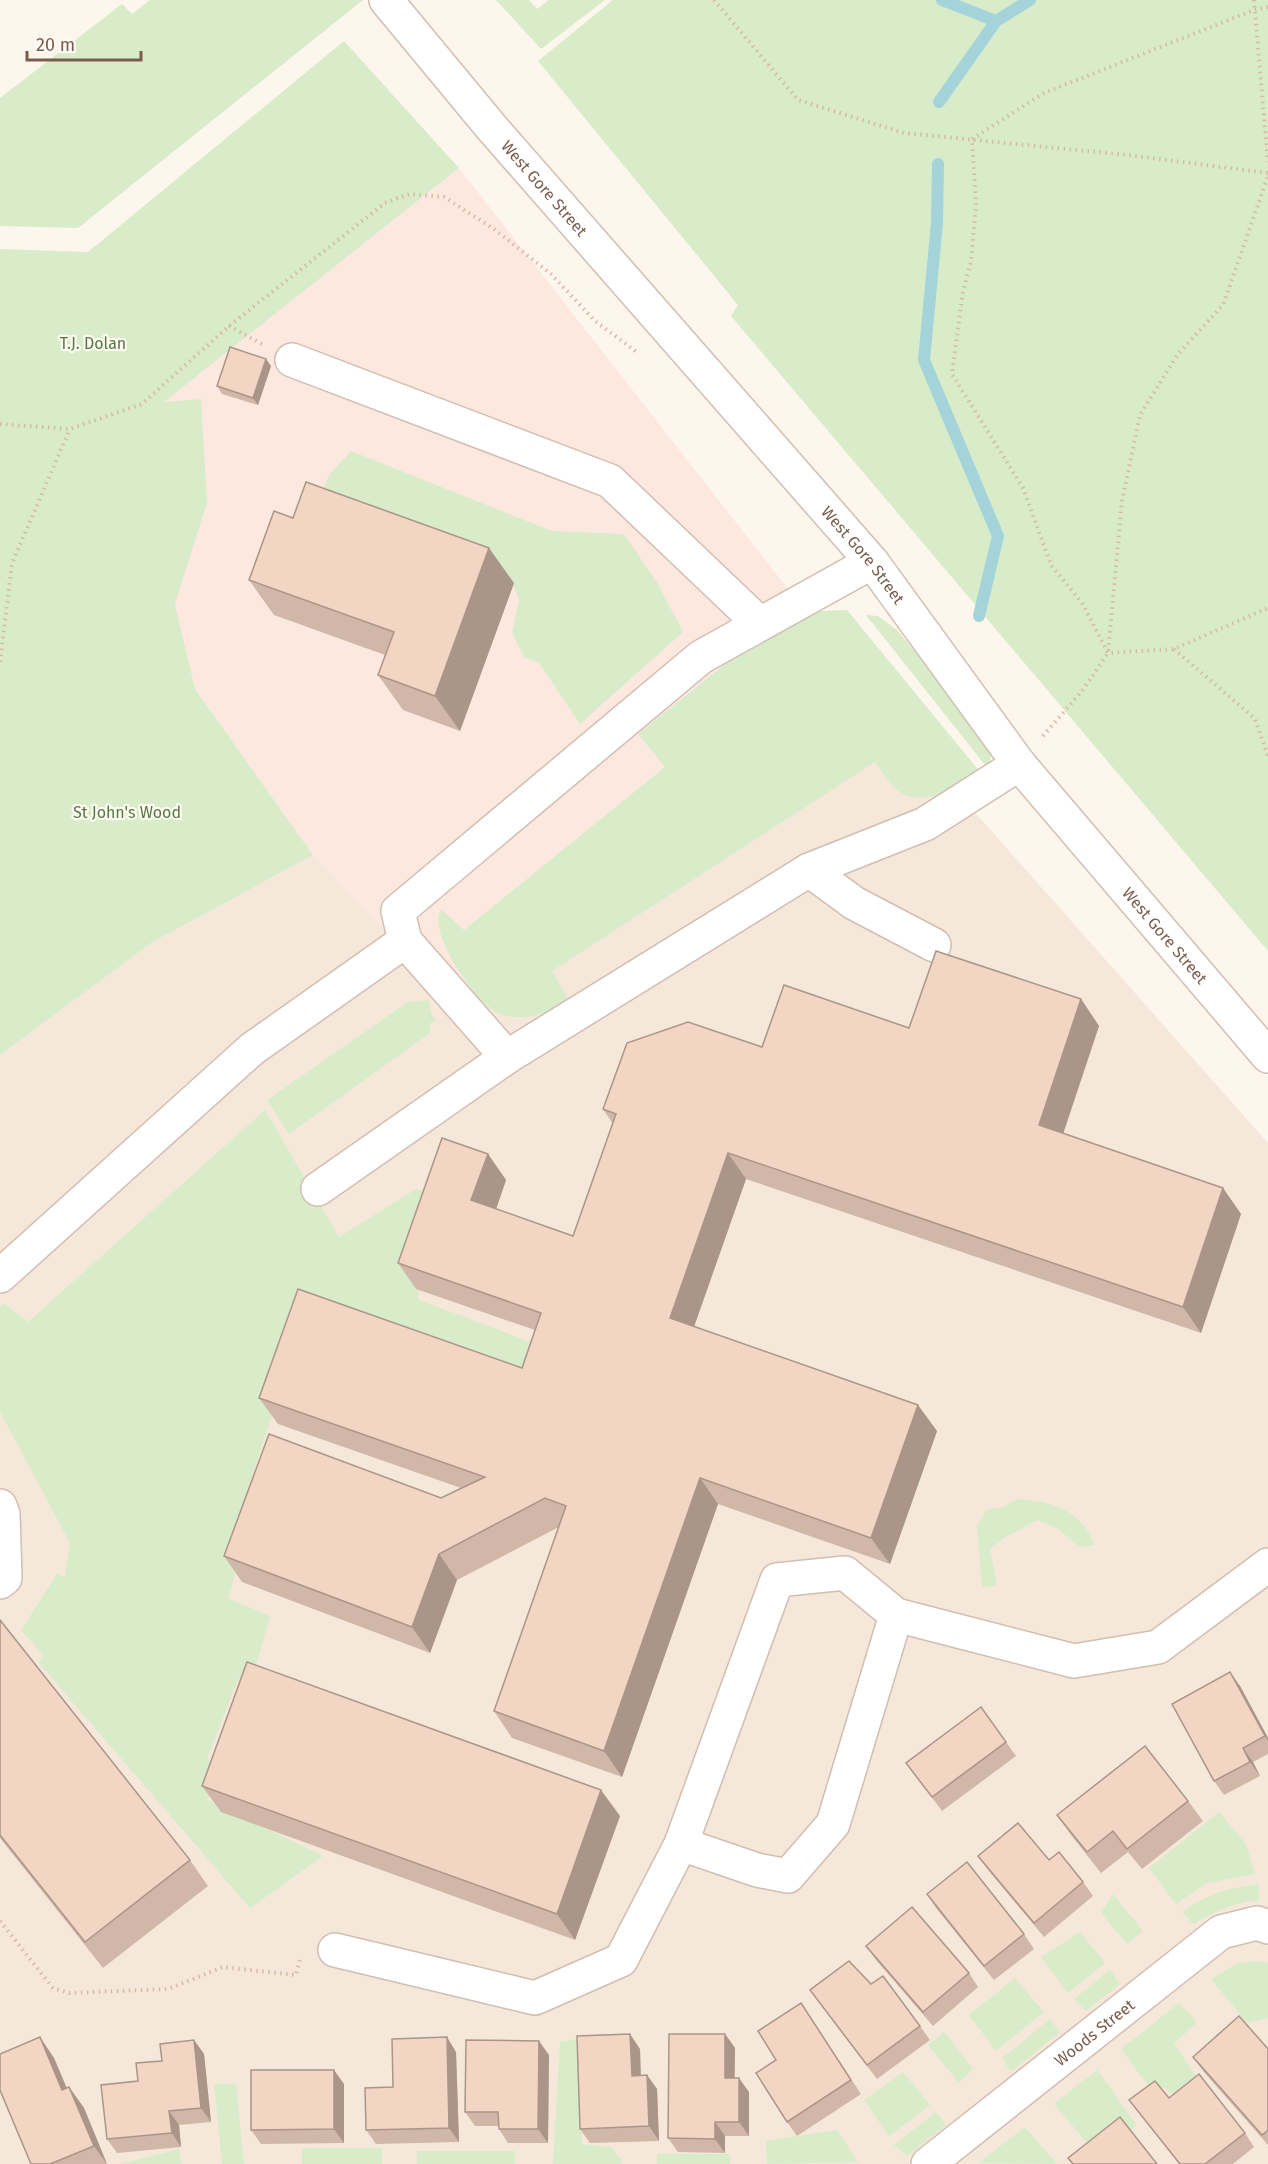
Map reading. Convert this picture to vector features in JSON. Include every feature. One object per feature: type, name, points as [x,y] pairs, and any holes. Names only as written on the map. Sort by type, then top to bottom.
[{"type":"street","name":"West Gore Street","points":[[386,0],[492,128],[872,562],[1019,764],[1268,1056]]},
{"type":"street","points":[[292,360],[610,480],[759,623]]},
{"type":"street","points":[[507,1057],[405,941],[398,911],[701,657],[872,562]]},
{"type":"street","points":[[318,1189],[507,1057],[809,870],[925,824],[1019,764]]},
{"type":"street","points":[[809,870],[854,903],[934,945]]},
{"type":"street","points":[[0,1276],[252,1049],[405,941]]},
{"type":"street","points":[[0,1506],[3,1514],[5,1578],[0,1582]]},
{"type":"street","points":[[335,1950],[536,1998],[621,1960],[681,1844],[777,1580],[845,1573],[896,1615],[1074,1661],[1158,1647],[1268,1565]]},
{"type":"street","points":[[681,1844],[757,1870],[788,1876],[834,1824],[896,1615]]},
{"type":"street","name":"Woods Street","points":[[928,2164],[1221,1932],[1257,1923],[1268,1927]]},
{"type":"path","points":[[714,0],[798,100],[904,133],[972,139],[1268,175],[1223,305],[1178,354],[1140,415],[1122,501],[1108,653],[1082,691],[1019,764]]},
{"type":"path","points":[[1254,0],[1268,162]]},
{"type":"path","points":[[972,139],[1044,93],[1254,10],[1268,7]]},
{"type":"path","points":[[972,139],[976,204],[971,262],[962,300],[952,374],[1023,488],[1051,565],[1082,603],[1108,653]]},
{"type":"path","points":[[0,424],[70,429],[142,404],[229,326],[385,203],[409,194],[444,197],[494,228],[551,274],[595,321],[639,354]]},
{"type":"path","points":[[0,662],[12,563],[70,429]]},
{"type":"path","points":[[1108,653],[1174,649],[1268,608]]},
{"type":"path","points":[[1174,649],[1255,719],[1268,756]]},
{"type":"path","points":[[0,1921],[53,1988],[69,1993],[168,1989],[223,1967],[296,1975],[303,1947],[335,1950]]},
{"type":"shaded area","points":[[459,168],[870,694],[437,1008],[389,933],[313,855],[53,489]]},
{"type":"shaded area","points":[[870,694],[1268,1143],[1268,2164],[0,2164],[0,1025],[313,855],[389,933],[437,1008]]},
{"type":"green space","points":[[150,0],[363,0],[78,228],[0,226],[0,98],[122,4],[132,14]]},
{"type":"green space","points":[[496,0],[529,0],[537,9],[549,0],[605,0],[541,49]]},
{"type":"green space","points":[[613,0],[1268,0],[1268,951],[731,316],[738,305],[538,61]]},
{"type":"green space","points":[[344,41],[459,168],[164,402],[201,399],[207,503],[175,604],[195,689],[313,855],[151,943],[0,1055],[0,249],[88,252]]},
{"type":"green space","points":[[351,451],[552,531],[624,534],[658,584],[683,632],[580,724],[540,664],[524,657],[512,633],[519,599],[509,577],[317,504],[329,475]]},
{"type":"green space","points":[[847,610],[981,773],[939,795],[916,797],[905,795],[895,788],[875,762],[552,971],[569,1000],[538,1015],[512,1017],[493,1010],[469,985],[448,952],[438,920],[441,909],[464,930],[665,767],[638,734],[730,660],[784,628],[819,611]]},
{"type":"green space","points":[[866,615],[878,616],[898,631],[988,740],[991,752],[990,762],[985,765]]},
{"type":"green space","points":[[429,1000],[431,1013],[436,1021],[430,1023],[430,1033],[289,1134],[267,1100],[408,1002]]},
{"type":"green space","points":[[265,1110],[339,1237],[416,1189],[444,1200],[417,1299],[549,1349],[537,1382],[312,1309],[270,1421],[226,1555],[239,1561],[228,1598],[270,1616],[252,1679],[239,1677],[207,1759],[226,1769],[207,1800],[323,1856],[250,1908],[38,1662],[44,1656],[21,1630],[57,1574],[65,1577],[70,1543],[0,1412],[0,1309],[3,1303],[28,1322]]},
{"type":"green space","points":[[1017,1499],[1054,1505],[1073,1515],[1089,1533],[1095,1545],[1080,1547],[1058,1529],[1037,1520],[1004,1538],[990,1549],[997,1585],[982,1588],[977,1525],[987,1510],[1004,1507]]},
{"type":"green space","points":[[1219,1812],[1246,1844],[1255,1874],[1207,1883],[1176,1904],[1149,1868]]},
{"type":"green space","points":[[1259,1884],[1259,1900],[1233,1905],[1193,1924],[1182,1912],[1218,1893]]},
{"type":"green space","points":[[1113,1894],[1143,1931],[1127,1944],[1101,1913]]},
{"type":"green space","points":[[1080,1932],[1105,1963],[1068,1993],[1041,1957]]},
{"type":"green space","points":[[1256,1961],[1268,1963],[1268,2018],[1247,2023],[1211,1979],[1236,1964]]},
{"type":"green space","points":[[1110,1970],[1120,1984],[1086,2011],[1074,1999]]},
{"type":"green space","points":[[1015,1978],[1044,2012],[996,2051],[969,2015]]},
{"type":"green space","points":[[1179,2003],[1197,2022],[1174,2044],[1202,2085],[1181,2104],[1164,2087],[1155,2095],[1121,2049]]},
{"type":"green space","points":[[1050,2019],[1060,2032],[1011,2072],[1002,2058]]},
{"type":"green space","points":[[944,2032],[973,2069],[959,2083],[928,2045]]},
{"type":"green space","points":[[583,2038],[582,2144],[611,2147],[621,2159],[621,2164],[553,2164],[560,2042]]},
{"type":"green space","points":[[1097,2070],[1137,2125],[1102,2151],[1088,2144],[1054,2104]]},
{"type":"green space","points":[[903,2072],[930,2105],[889,2136],[864,2100]]},
{"type":"green space","points":[[214,2084],[236,2084],[244,2164],[222,2164]]},
{"type":"green space","points":[[936,2112],[946,2125],[907,2156],[894,2145]]},
{"type":"green space","points":[[1025,2127],[1057,2164],[978,2163]]},
{"type":"green space","points":[[837,2130],[858,2162],[767,2164],[766,2141]]},
{"type":"green space","points":[[302,2148],[382,2148],[382,2164],[302,2164]]},
{"type":"green space","points":[[179,2149],[181,2164],[119,2164]]},
{"type":"green space","points":[[417,2151],[515,2151],[515,2164],[417,2164]]},
{"type":"green space","points":[[657,2154],[730,2154],[730,2164],[657,2164]]},
{"type":"building","points":[[230,347],[266,359],[253,398],[217,386]]},
{"type":"building","points":[[306,482],[489,548],[435,696],[378,675],[394,632],[249,580],[274,511],[293,518]]},
{"type":"building","points":[[936,951],[1081,999],[1039,1125],[1223,1188],[1183,1307],[728,1153],[670,1318],[918,1405],[871,1538],[700,1478],[604,1751],[494,1711],[566,1506],[545,1498],[439,1554],[412,1627],[224,1556],[269,1434],[441,1498],[485,1477],[259,1398],[298,1289],[522,1368],[541,1313],[398,1263],[442,1138],[488,1154],[471,1200],[573,1236],[616,1114],[603,1109],[627,1043],[688,1022],[762,1047],[784,985],[909,1028]]},
{"type":"building","points":[[0,1620],[190,1860],[85,1942],[0,1835]]},
{"type":"building","points":[[247,1662],[601,1790],[557,1914],[202,1786]]},
{"type":"building","points":[[1230,1672],[1265,1736],[1243,1748],[1250,1762],[1214,1781],[1172,1704]]},
{"type":"building","points":[[981,1707],[1006,1742],[932,1797],[906,1763]]},
{"type":"building","points":[[1145,1746],[1188,1801],[1127,1849],[1113,1831],[1087,1852],[1057,1815]]},
{"type":"building","points":[[1018,1823],[1049,1860],[1059,1852],[1083,1882],[1034,1923],[978,1856]]},
{"type":"building","points":[[967,1862],[1024,1934],[984,1966],[927,1894]]},
{"type":"building","points":[[912,1907],[969,1973],[923,2012],[866,1946]]},
{"type":"building","points":[[849,1961],[871,1984],[883,1976],[920,2026],[867,2065],[810,1990]]},
{"type":"building","points":[[801,2003],[851,2080],[787,2122],[756,2073],[776,2060],[758,2031]]},
{"type":"building","points":[[1239,2016],[1268,2049],[1268,2130],[1262,2135],[1193,2057]]},
{"type":"building","points":[[630,2034],[632,2076],[647,2075],[649,2126],[580,2129],[577,2036]]},
{"type":"building","points":[[669,2034],[725,2034],[725,2078],[739,2078],[739,2122],[715,2122],[715,2139],[668,2138]]},
{"type":"building","points":[[40,2037],[62,2090],[69,2087],[94,2146],[50,2164],[31,2164],[0,2090],[0,2054]]},
{"type":"building","points":[[447,2037],[449,2128],[366,2130],[365,2088],[393,2087],[392,2039]]},
{"type":"building","points":[[194,2040],[201,2108],[169,2111],[172,2133],[107,2139],[101,2085],[138,2081],[136,2063],[162,2061],[160,2044]]},
{"type":"building","points":[[466,2040],[539,2041],[538,2129],[499,2129],[498,2112],[465,2112]]},
{"type":"building","points":[[251,2070],[334,2070],[334,2129],[251,2130]]},
{"type":"building","points":[[1199,2074],[1245,2133],[1205,2164],[1180,2164],[1129,2100],[1155,2081],[1169,2098]]},
{"type":"building","points":[[1120,2117],[1157,2164],[1073,2164],[1068,2158]]},
{"type":"waterway","points":[[942,0],[996,21]]},
{"type":"waterway","points":[[939,102],[996,21],[1030,0]]},
{"type":"waterway","points":[[938,164],[937,223],[924,360],[998,536],[979,616]]},
{"type":"park label","name":"T.J. Dolan","points":[[93,343]]},
{"type":"park label","name":"St John's Wood","points":[[127,812]]}]
